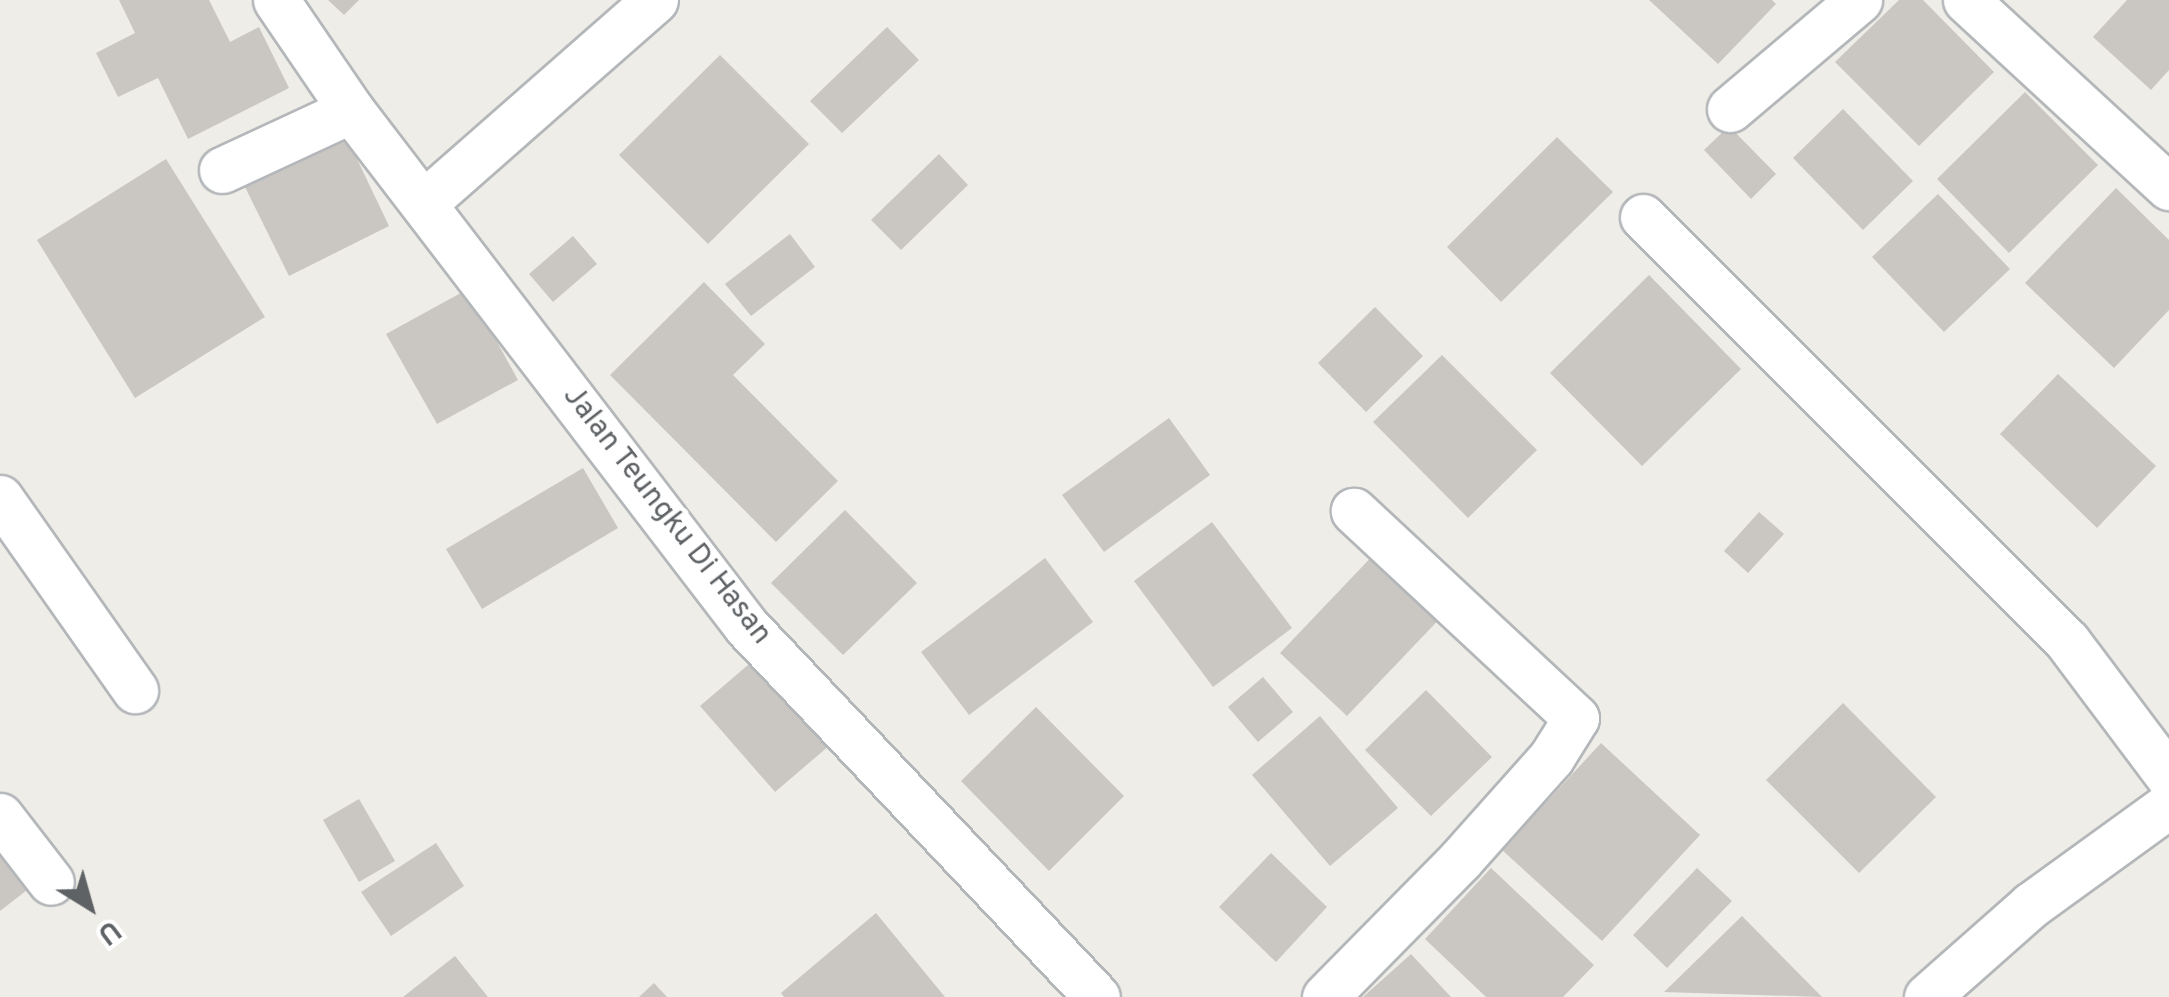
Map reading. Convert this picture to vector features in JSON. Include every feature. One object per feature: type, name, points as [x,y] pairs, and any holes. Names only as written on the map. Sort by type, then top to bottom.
[{"type":"street","name":"Jalan Teungku Di Hasan","points":[[276,0],[352,110],[747,627],[1097,997]]},
{"type":"street","points":[[426,202],[656,0]]},
{"type":"street","points":[[1730,109],[1859,0]]},
{"type":"street","points":[[1966,0],[2169,187]]},
{"type":"street","points":[[222,170],[352,110]]},
{"type":"street","points":[[1642,217],[2066,641],[2169,777]]},
{"type":"street","points":[[0,498],[135,690]]},
{"type":"street","points":[[1326,997],[1473,846],[1551,758],[1576,718],[1354,511]]},
{"type":"street","points":[[1927,997],[2031,904],[2169,805]]},
{"type":"street","points":[[0,816],[51,882]]},
{"type":"building","points":[[119,0],[209,0],[230,42],[259,27],[289,88],[188,139],[158,78],[118,97],[96,53],[135,33]]},
{"type":"building","points":[[328,0],[359,0],[344,15]]},
{"type":"building","points":[[1649,0],[1772,0],[1776,4],[1718,64]]},
{"type":"building","points":[[1899,0],[1923,0],[1994,72],[1919,146],[1835,62]]},
{"type":"building","points":[[2127,0],[2169,0],[2169,70],[2151,90],[2093,37]]},
{"type":"building","points":[[887,27],[919,60],[842,133],[810,101]]},
{"type":"building","points":[[720,55],[809,144],[708,244],[619,155]]},
{"type":"building","points":[[2025,92],[2098,165],[2009,253],[1937,179]]},
{"type":"building","points":[[1843,109],[1913,181],[1863,230],[1793,158]]},
{"type":"building","points":[[1729,126],[1776,174],[1751,199],[1704,150]]},
{"type":"building","points":[[346,136],[389,226],[289,276],[245,187]]},
{"type":"building","points":[[1557,137],[1613,192],[1501,302],[1447,247]]},
{"type":"building","points":[[939,154],[968,185],[901,250],[871,220]]},
{"type":"building","points":[[166,159],[265,317],[135,398],[37,240]]},
{"type":"building","points":[[2116,188],[2169,240],[2169,310],[2114,368],[2025,283]]},
{"type":"building","points":[[1938,194],[2010,269],[1944,332],[1872,257]]},
{"type":"building","points":[[790,234],[815,267],[751,316],[725,284]]},
{"type":"building","points":[[573,236],[597,264],[553,302],[529,274]]},
{"type":"building","points":[[1649,275],[1741,369],[1642,466],[1550,373]]},
{"type":"building","points":[[704,282],[765,344],[733,375],[838,481],[776,542],[610,375]]},
{"type":"building","points":[[468,289],[518,380],[437,424],[386,334]]},
{"type":"building","points":[[1375,307],[1423,356],[1366,412],[1318,363]]},
{"type":"building","points":[[1442,355],[1537,450],[1468,518],[1373,422]]},
{"type":"building","points":[[2058,374],[2156,466],[2097,528],[2000,434]]},
{"type":"building","points":[[1169,418],[1210,475],[1104,552],[1062,495]]},
{"type":"building","points":[[583,468],[618,528],[482,609],[446,549]]},
{"type":"building","points":[[845,510],[917,583],[843,655],[771,583]]},
{"type":"building","points":[[1759,512],[1784,534],[1748,573],[1724,551]]},
{"type":"building","points":[[1212,522],[1292,628],[1213,687],[1134,581]]},
{"type":"building","points":[[1380,548],[1447,611],[1347,716],[1280,653]]},
{"type":"building","points":[[1045,558],[1093,622],[969,715],[921,652]]},
{"type":"building","points":[[755,659],[830,745],[775,792],[700,706]]},
{"type":"building","points":[[1263,677],[1293,712],[1258,742],[1228,707]]},
{"type":"building","points":[[1426,690],[1492,757],[1431,816],[1365,750]]},
{"type":"building","points":[[1843,703],[1936,797],[1859,873],[1766,780]]},
{"type":"building","points":[[1036,707],[1124,796],[1049,871],[961,781]]},
{"type":"building","points":[[1320,716],[1398,808],[1330,866],[1252,775]]},
{"type":"building","points":[[1601,743],[1700,835],[1602,941],[1502,850]]},
{"type":"building","points":[[359,799],[395,861],[359,882],[323,820]]},
{"type":"building","points":[[436,843],[464,886],[391,936],[361,892]]},
{"type":"building","points":[[0,846],[31,887],[0,911]]},
{"type":"building","points":[[1271,853],[1327,907],[1276,962],[1219,907]]},
{"type":"building","points":[[1491,868],[1594,965],[1563,997],[1486,997],[1425,939]]},
{"type":"building","points":[[1697,868],[1732,901],[1667,968],[1633,935]]},
{"type":"building","points":[[876,913],[945,997],[784,997],[781,993]]},
{"type":"building","points":[[1742,916],[1822,997],[1664,992]]},
{"type":"building","points":[[1411,954],[1451,997],[1363,997]]},
{"type":"building","points":[[455,956],[488,997],[403,997]]},
{"type":"building","points":[[654,983],[667,997],[639,997]]}]
